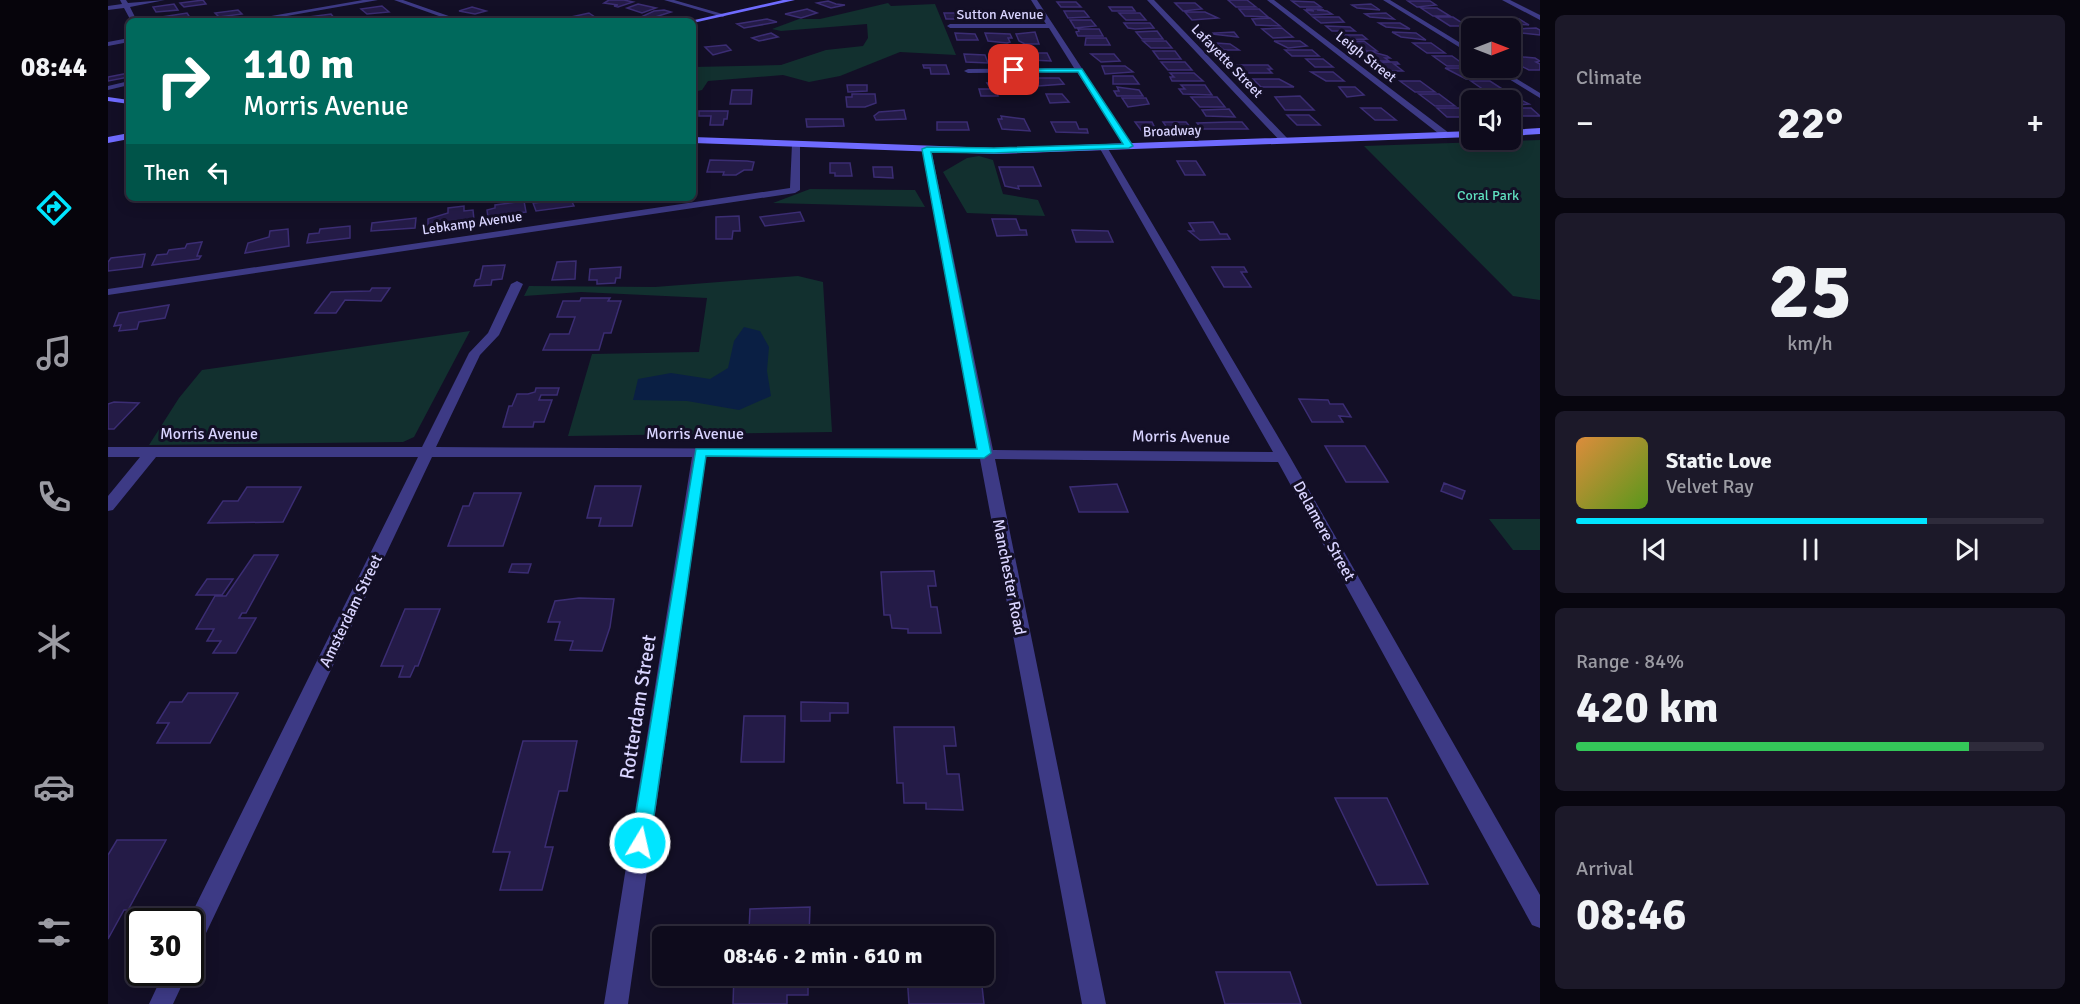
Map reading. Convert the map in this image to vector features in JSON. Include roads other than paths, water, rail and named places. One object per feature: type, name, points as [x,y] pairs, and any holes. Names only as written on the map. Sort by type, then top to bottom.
[{"type":"main road","points":[[696,20],[792,0]]},
{"type":"main road","points":[[108,99],[126,102]]},
{"type":"main road","points":[[1521,132],[1540,131]]},
{"type":"main road","name":"Broadway","points":[[696,140],[994,151],[1461,134]]},
{"type":"main road","points":[[108,140],[126,137]]},
{"type":"street","points":[[108,8],[125,3],[162,0]]},
{"type":"street","points":[[264,18],[375,0]]},
{"type":"street","points":[[397,0],[451,18]]},
{"type":"street","points":[[667,0],[723,15]]},
{"type":"street","points":[[1034,0],[1129,146]]},
{"type":"street","name":"Lafayette Street","points":[[1150,0],[1285,141]]},
{"type":"street","name":"Leigh Street","points":[[1270,0],[1446,135]]},
{"type":"street","points":[[1386,0],[1461,46]]},
{"type":"street","points":[[1505,0],[1540,18]]},
{"type":"street","points":[[125,3],[132,18]]},
{"type":"street","name":"Sutton Avenue","points":[[950,26],[1051,26]]},
{"type":"street","points":[[108,44],[126,41]]},
{"type":"street","points":[[968,70],[1080,70]]},
{"type":"street","points":[[1510,78],[1540,96]]},
{"type":"street","points":[[108,87],[126,84]]},
{"type":"street","name":"Lebkamp Avenue","points":[[108,292],[795,190],[796,144]]},
{"type":"street","name":"Delamere Street","points":[[1103,147],[1282,456],[1540,917]]},
{"type":"street","name":"Manchester Road","points":[[927,149],[984,453],[1094,1004]]},
{"type":"street","name":"Amsterdam Street","points":[[204,913],[476,353],[493,335],[517,284]]},
{"type":"street","name":"Morris Avenue","points":[[108,452],[700,452],[1282,456]]},
{"type":"street","points":[[108,506],[152,452]]},
{"type":"street","name":"Rotterdam Street","points":[[615,1004],[700,452]]},
{"type":"street","points":[[161,1004],[169,986]]},
{"type":"water","points":[[744,327],[760,331],[769,347],[767,371],[771,396],[739,410],[687,401],[633,400],[638,379],[671,373],[710,379],[728,368],[734,341]]},
{"type":"park label","name":"Coral Park","points":[[1488,195]]}]
